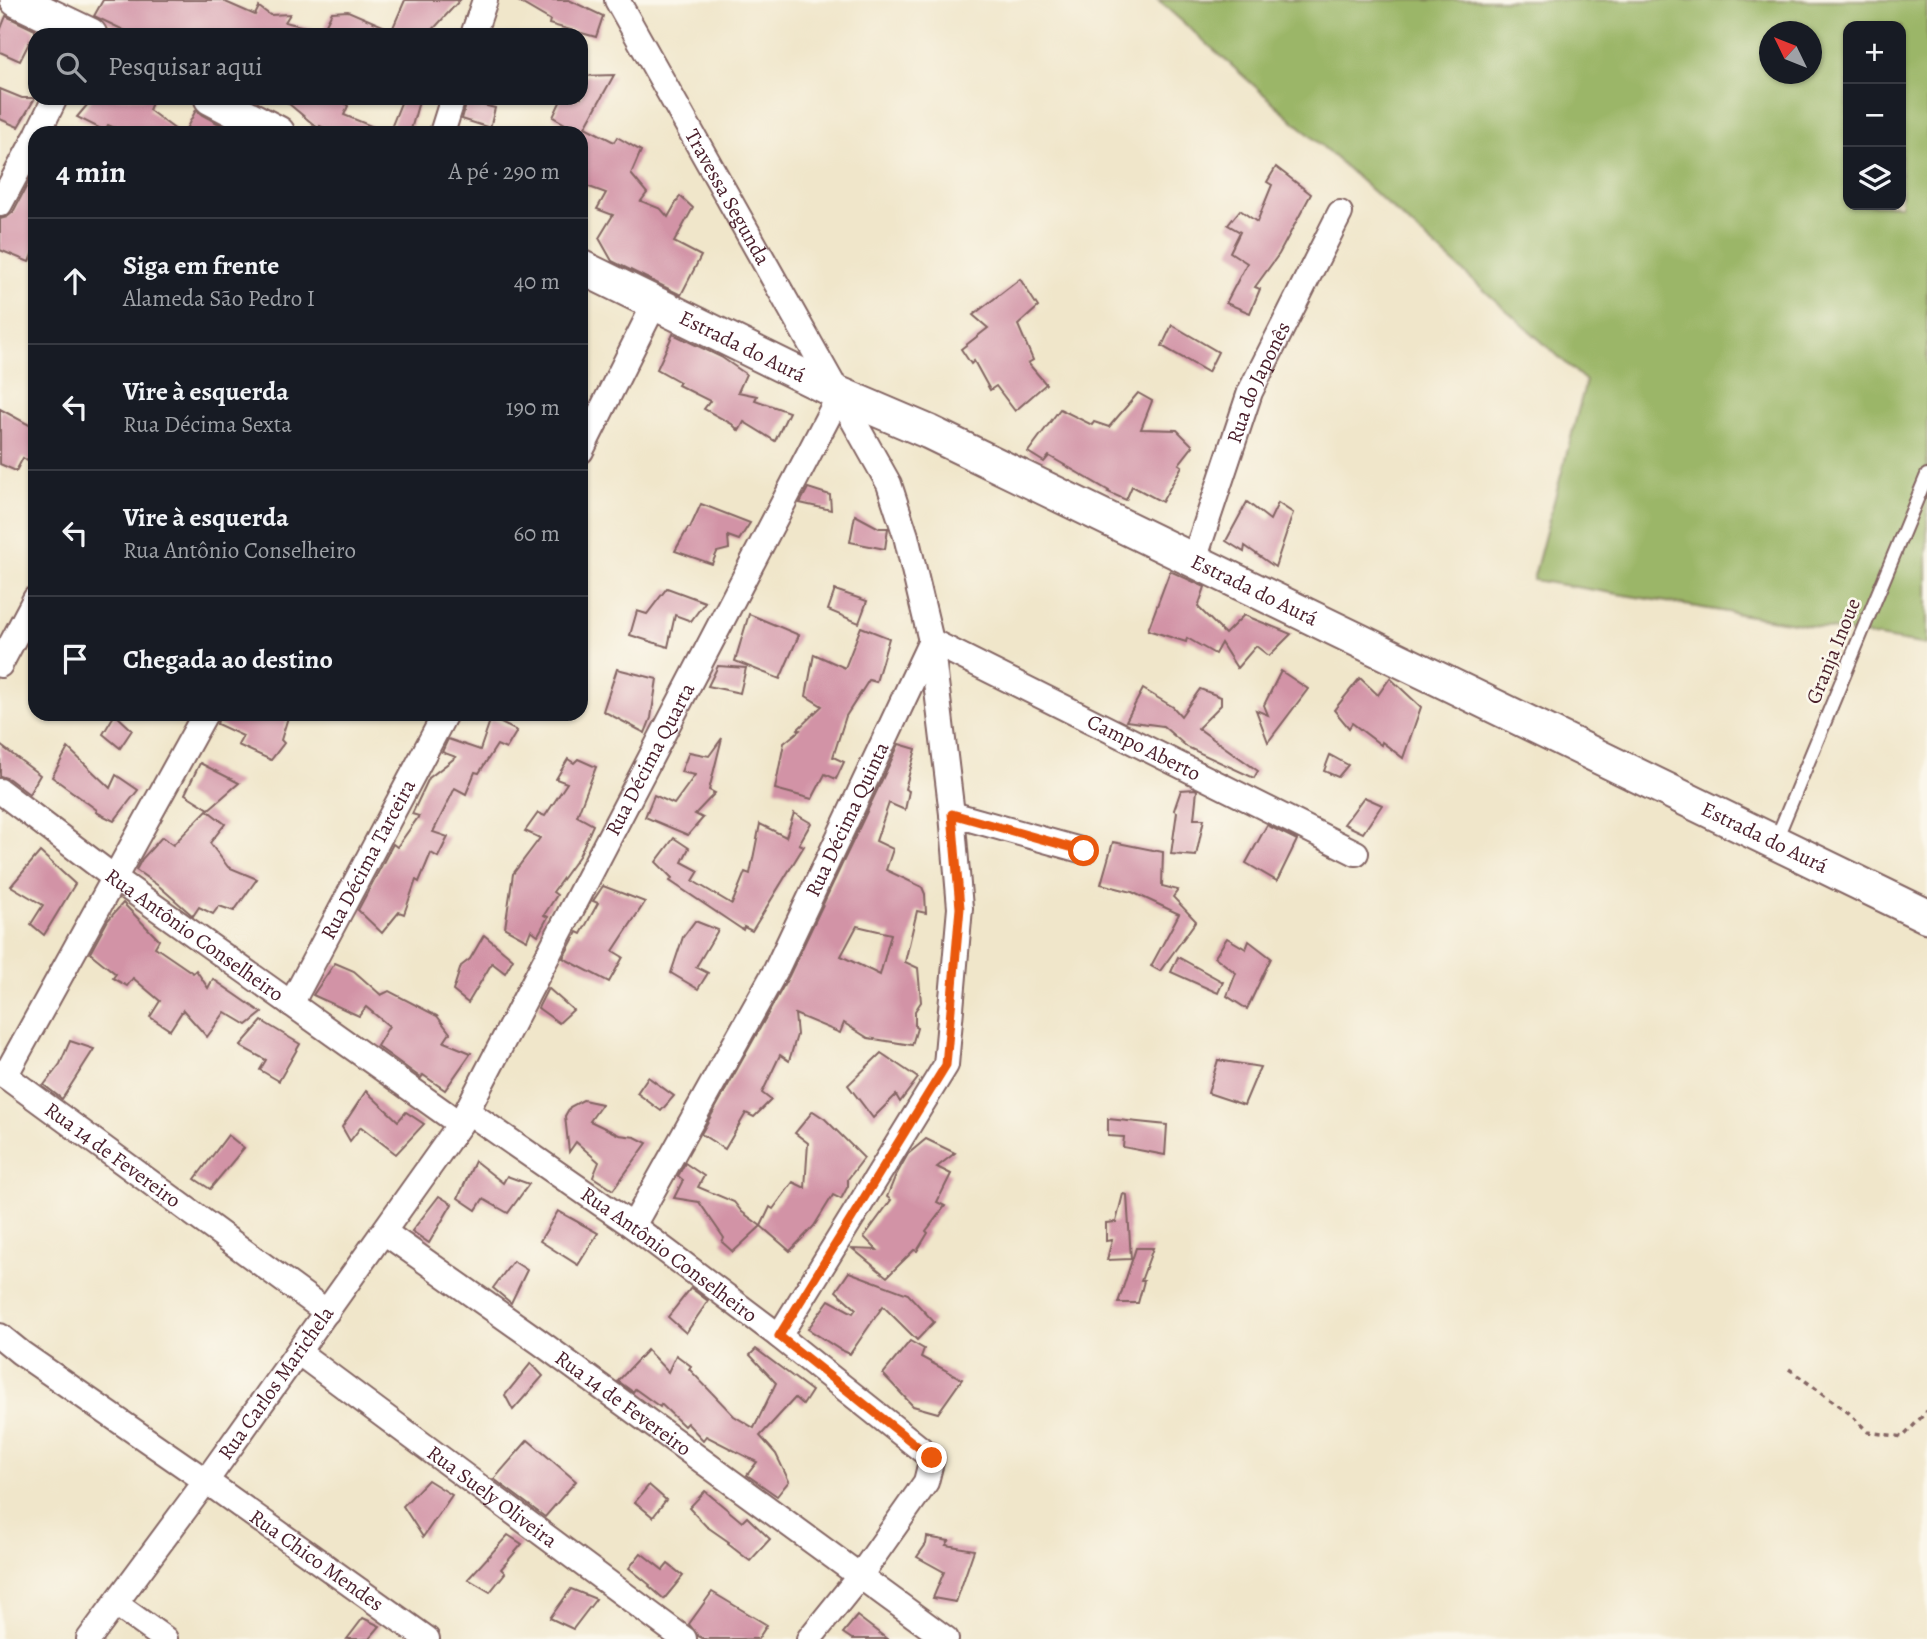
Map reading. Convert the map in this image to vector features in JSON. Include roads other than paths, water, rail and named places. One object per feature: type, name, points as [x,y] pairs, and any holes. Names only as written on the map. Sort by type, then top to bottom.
[{"type":"street","points":[[17,0],[75,28]]},
{"type":"street","points":[[475,28],[485,0]]},
{"type":"street","name":"Travessa Segunda","points":[[617,0],[840,394]]},
{"type":"street","points":[[41,126],[52,105]]},
{"type":"street","points":[[224,105],[265,126]]},
{"type":"street","points":[[444,126],[451,105]]},
{"type":"street","points":[[0,204],[28,152]]},
{"type":"street","name":"Rua do Japonês","points":[[1194,560],[1250,392],[1340,213]]},
{"type":"street","name":"Estrada do Aurá","points":[[588,270],[840,394],[929,432],[1927,916]]},
{"type":"street","points":[[588,437],[656,303]]},
{"type":"street","points":[[779,1336],[946,1065],[960,908],[952,814],[931,640],[906,536],[889,484],[840,394]]},
{"type":"street","name":"Rua Décima Quarta","points":[[464,1118],[840,394]]},
{"type":"street","points":[[0,665],[28,612]]},
{"type":"street","name":"Campo Aberto","points":[[931,640],[1356,853]]},
{"type":"street","name":"Rua Décima Quinta","points":[[633,1226],[776,970],[931,640]]},
{"type":"street","points":[[3,1074],[116,879],[201,721]]},
{"type":"street","name":"Rua Décima Tarceira","points":[[291,1004],[441,721]]},
{"type":"street","name":"Rua Antônio Conselheiro","points":[[0,791],[116,879],[291,1004],[633,1226],[779,1336],[932,1458],[926,1482],[859,1577]]},
{"type":"street","points":[[952,814],[1084,851]]},
{"type":"street","name":"Rua 14 de Fevereiro","points":[[3,1074],[327,1312]]},
{"type":"street","name":"Rua Carlos Marichela","points":[[89,1639],[206,1481],[464,1118]]},
{"type":"street","name":"Rua 14 de Fevereiro","points":[[384,1232],[541,1343],[859,1577]]},
{"type":"street","points":[[0,1335],[21,1353],[206,1481]]},
{"type":"street","name":"Rua Suely Oliveira","points":[[298,1352],[684,1639]]},
{"type":"street","name":"Rua Chico Mendes","points":[[206,1481],[427,1639]]},
{"type":"street","points":[[809,1639],[859,1577],[946,1639]]},
{"type":"street","points":[[116,1604],[165,1639]]},
{"type":"lane","name":"Granja Inoue","points":[[1775,842],[1927,475]]}]
